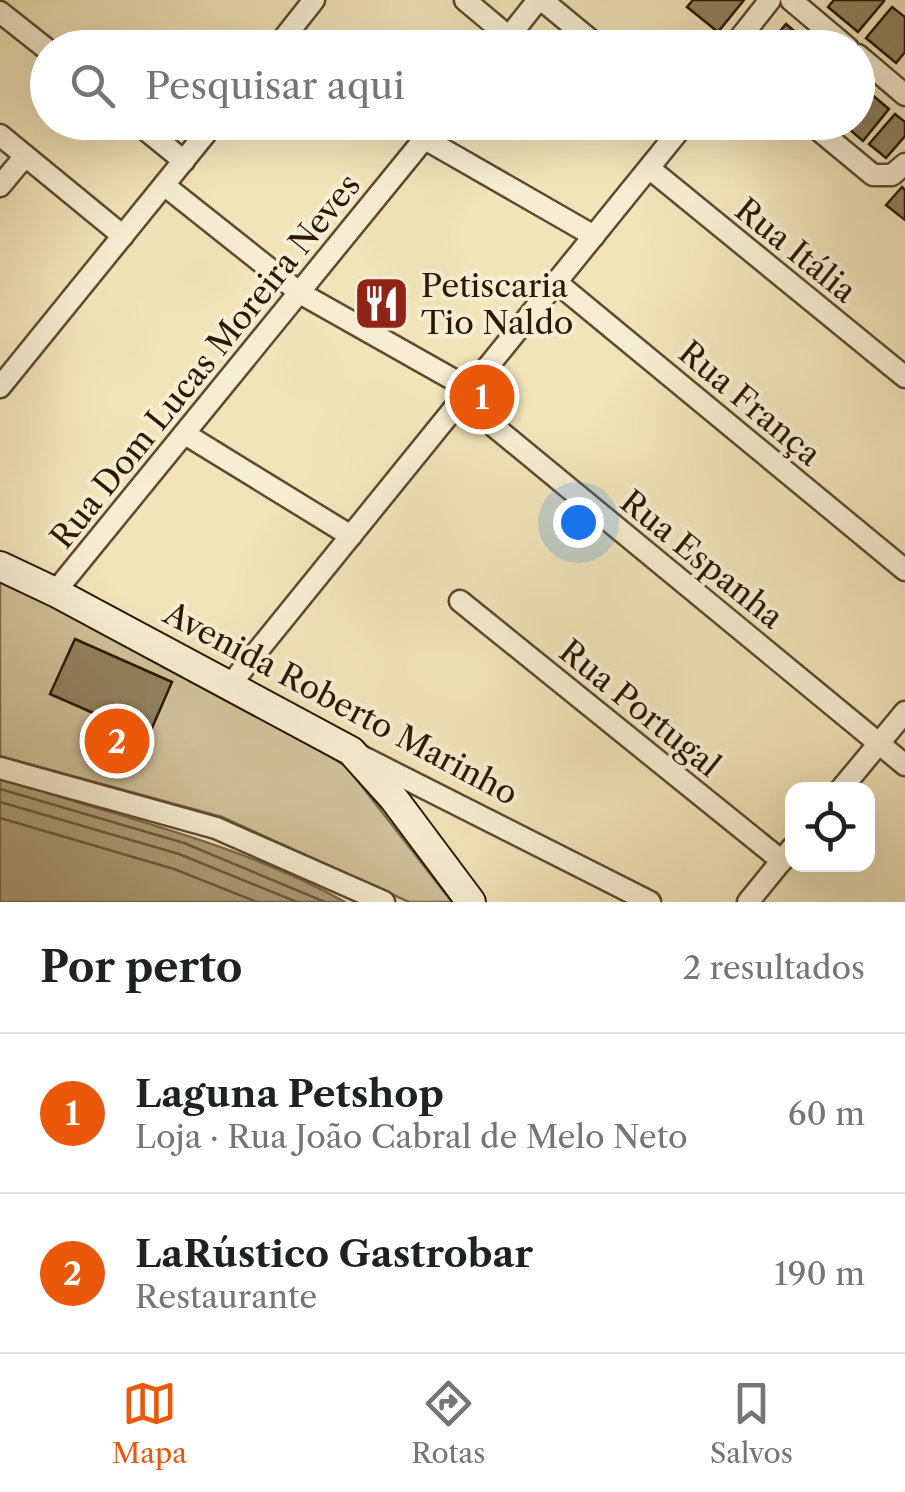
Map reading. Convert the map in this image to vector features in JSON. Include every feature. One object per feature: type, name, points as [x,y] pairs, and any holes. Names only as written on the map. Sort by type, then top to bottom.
[{"type":"main road","name":"Avenida Roberto Marinho","points":[[0,566],[351,751]]},
{"type":"main road","points":[[351,751],[394,799],[472,902]]},
{"type":"street","points":[[290,30],[314,0]]},
{"type":"street","points":[[466,0],[493,30]]},
{"type":"street","points":[[514,30],[540,0],[578,30]]},
{"type":"street","points":[[746,30],[770,0]]},
{"type":"street","points":[[791,0],[827,30]]},
{"type":"street","points":[[0,12],[30,36]]},
{"type":"street","points":[[875,69],[905,94]]},
{"type":"street","points":[[0,135],[123,236]]},
{"type":"street","points":[[158,140],[184,161]]},
{"type":"street","points":[[0,387],[201,140]]},
{"type":"street","name":"Rua Dom Lucas Moreira Neves","points":[[55,592],[425,140]]},
{"type":"street","points":[[446,140],[594,236]]},
{"type":"street","points":[[230,686],[672,140]]},
{"type":"street","points":[[831,140],[873,175],[892,176],[905,164]]},
{"type":"street","points":[[0,186],[25,156]]},
{"type":"street","name":"Rua Itália","points":[[649,168],[905,377]]},
{"type":"street","name":"Rua Espanha","points":[[164,185],[300,293],[466,394],[905,765]]},
{"type":"street","name":"Rua França","points":[[556,282],[905,570]]},
{"type":"street","points":[[184,434],[351,536]]},
{"type":"street","name":"Rua Portugal","points":[[460,601],[785,853]]},
{"type":"street","points":[[848,782],[905,712]]},
{"type":"street","name":"Avenida Roberto Marinho","points":[[351,751],[650,902]]},
{"type":"street","points":[[0,768],[216,828],[384,902]]},
{"type":"street","points":[[748,902],[785,857]]},
{"type":"shaded area","points":[[0,580],[291,732],[347,767],[452,902],[409,902],[222,817],[0,756]]},
{"type":"water","points":[[0,778],[219,847],[345,902],[0,902]]},
{"type":"building","points":[[693,0],[744,0],[720,30],[687,7]]},
{"type":"building","points":[[834,0],[884,1],[860,30],[828,7]]},
{"type":"building","points":[[892,7],[905,17],[905,52],[896,63],[875,46],[873,30]]},
{"type":"building","points":[[875,97],[889,109],[875,126]]},
{"type":"building","points":[[895,114],[905,122],[905,136],[886,158],[869,144]]},
{"type":"building","points":[[902,187],[905,190],[905,220],[886,205]]},
{"type":"building","name":"Petiscaria Tio Naldo","points":[[381,278],[407,297],[383,328],[357,309]]},
{"type":"building","points":[[75,639],[172,682],[148,737],[50,694]]},
{"type":"building","points":[[91,727],[147,740],[143,755],[88,743]]},
{"type":"place","name":"Petiscaria Tio Naldo","points":[[382,303]]},
{"type":"place","name":"Laguna Petshop","points":[[482,397]]},
{"type":"place","name":"LaRústico Gastrobar","points":[[117,741]]}]
